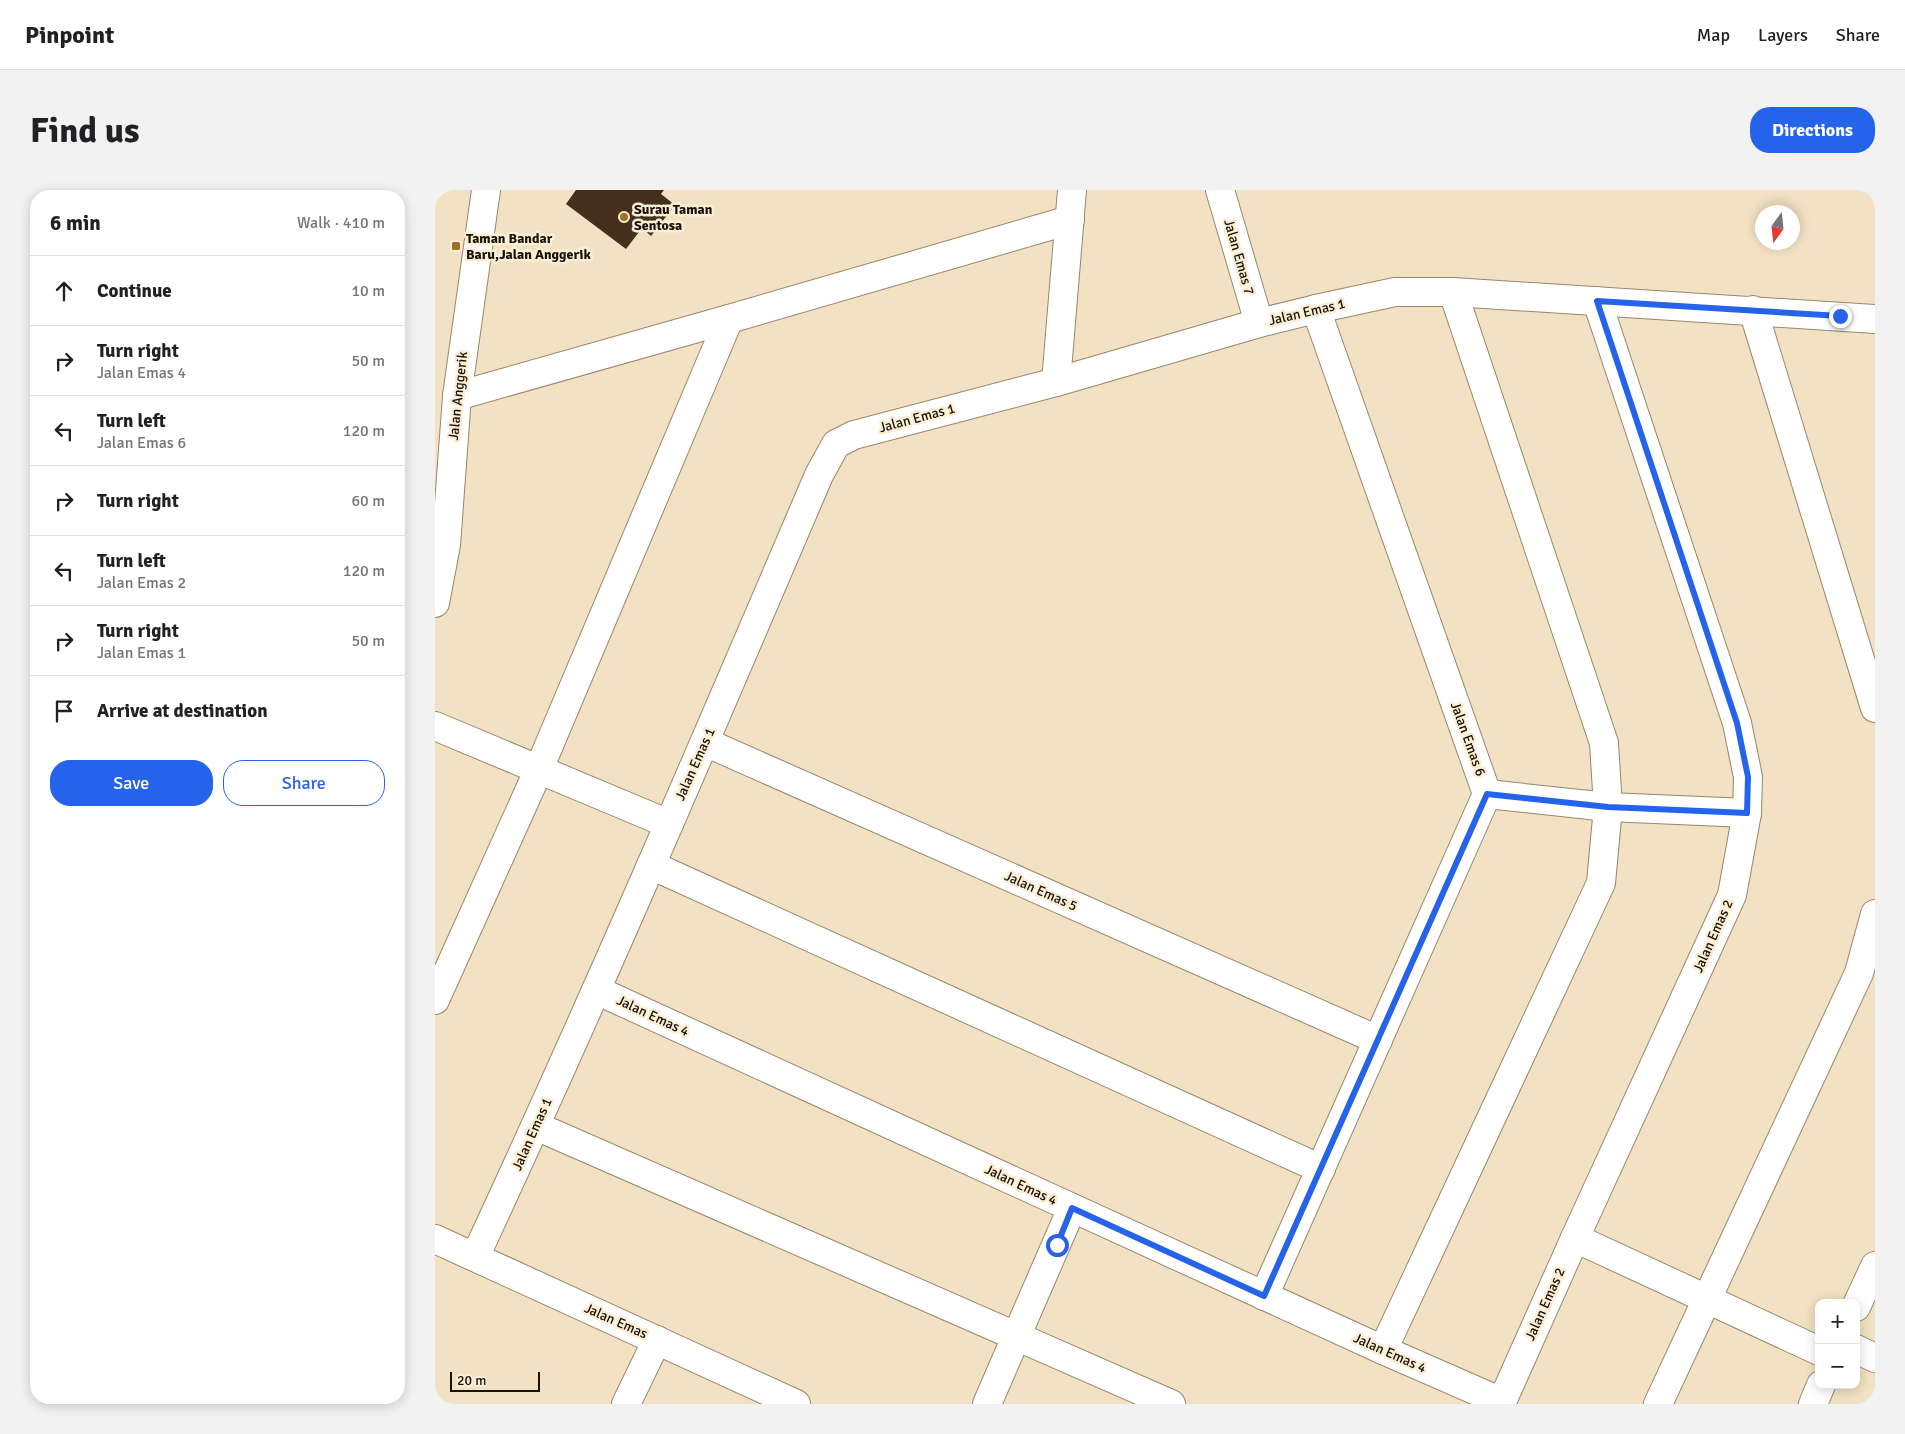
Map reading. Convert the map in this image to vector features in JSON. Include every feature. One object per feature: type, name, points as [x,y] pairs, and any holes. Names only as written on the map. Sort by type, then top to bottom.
[{"type":"street","name":"Jalan Anggerik","points":[[435,603],[446,545],[443,469],[457,396],[486,190]]},
{"type":"street","points":[[1056,382],[1072,190]]},
{"type":"street","name":"Jalan Emas 7","points":[[1220,190],[1259,324]]},
{"type":"street","points":[[457,396],[1070,220]]},
{"type":"street","name":"Jalan Emas 1","points":[[475,1258],[536,1126],[705,742],[819,474],[835,444],[854,434],[1056,382],[1259,324],[1316,309],[1395,292],[1453,292],[1875,319]]},
{"type":"street","points":[[1383,1350],[1601,883],[1608,807],[1604,743],[1453,292]]},
{"type":"street","name":"Jalan Emas 2","points":[[1501,1403],[1732,895],[1747,813],[1748,777],[1737,723],[1597,301]]},
{"type":"street","name":"Jalan Emas 6","points":[[1264,1296],[1487,794],[1316,309]]},
{"type":"street","points":[[1753,310],[1875,708]]},
{"type":"street","points":[[435,1000],[539,769],[729,319]]},
{"type":"street","points":[[435,726],[669,824]]},
{"type":"street","name":"Jalan Emas 5","points":[[705,742],[1378,1040]]},
{"type":"street","points":[[1487,794],[1608,807],[1747,813]]},
{"type":"street","points":[[651,865],[1321,1169]]},
{"type":"street","points":[[1658,1404],[1859,973],[1875,914]]},
{"type":"street","name":"Jalan Emas 4","points":[[596,990],[1501,1403]]},
{"type":"street","points":[[536,1126],[1171,1404]]},
{"type":"street","points":[[987,1404],[1072,1208]]},
{"type":"street","points":[[1575,1238],[1815,1349]]},
{"type":"street","name":"Jalan Emas","points":[[435,1239],[796,1404]]},
{"type":"street","points":[[1860,1299],[1875,1266]]},
{"type":"street","points":[[626,1404],[657,1340]]},
{"type":"street","points":[[1860,1351],[1875,1358]]},
{"type":"street","points":[[1813,1404],[1819,1389]]},
{"type":"building","name":"Surau Taman Sentosa","points":[[576,190],[664,190],[661,194],[675,205],[651,236],[642,228],[626,249],[566,204]]},
{"type":"place","name":"Surau Taman Sentosa","points":[[624,217]]},
{"type":"place","name":"Taman Bandar Baru,Jalan Anggerik","points":[[456,246]]},
{"type":"route","points":[[1057,1245],[1072,1208],[1264,1296],[1487,794],[1608,807],[1747,813],[1748,777],[1737,723],[1597,301],[1840,316]]}]
